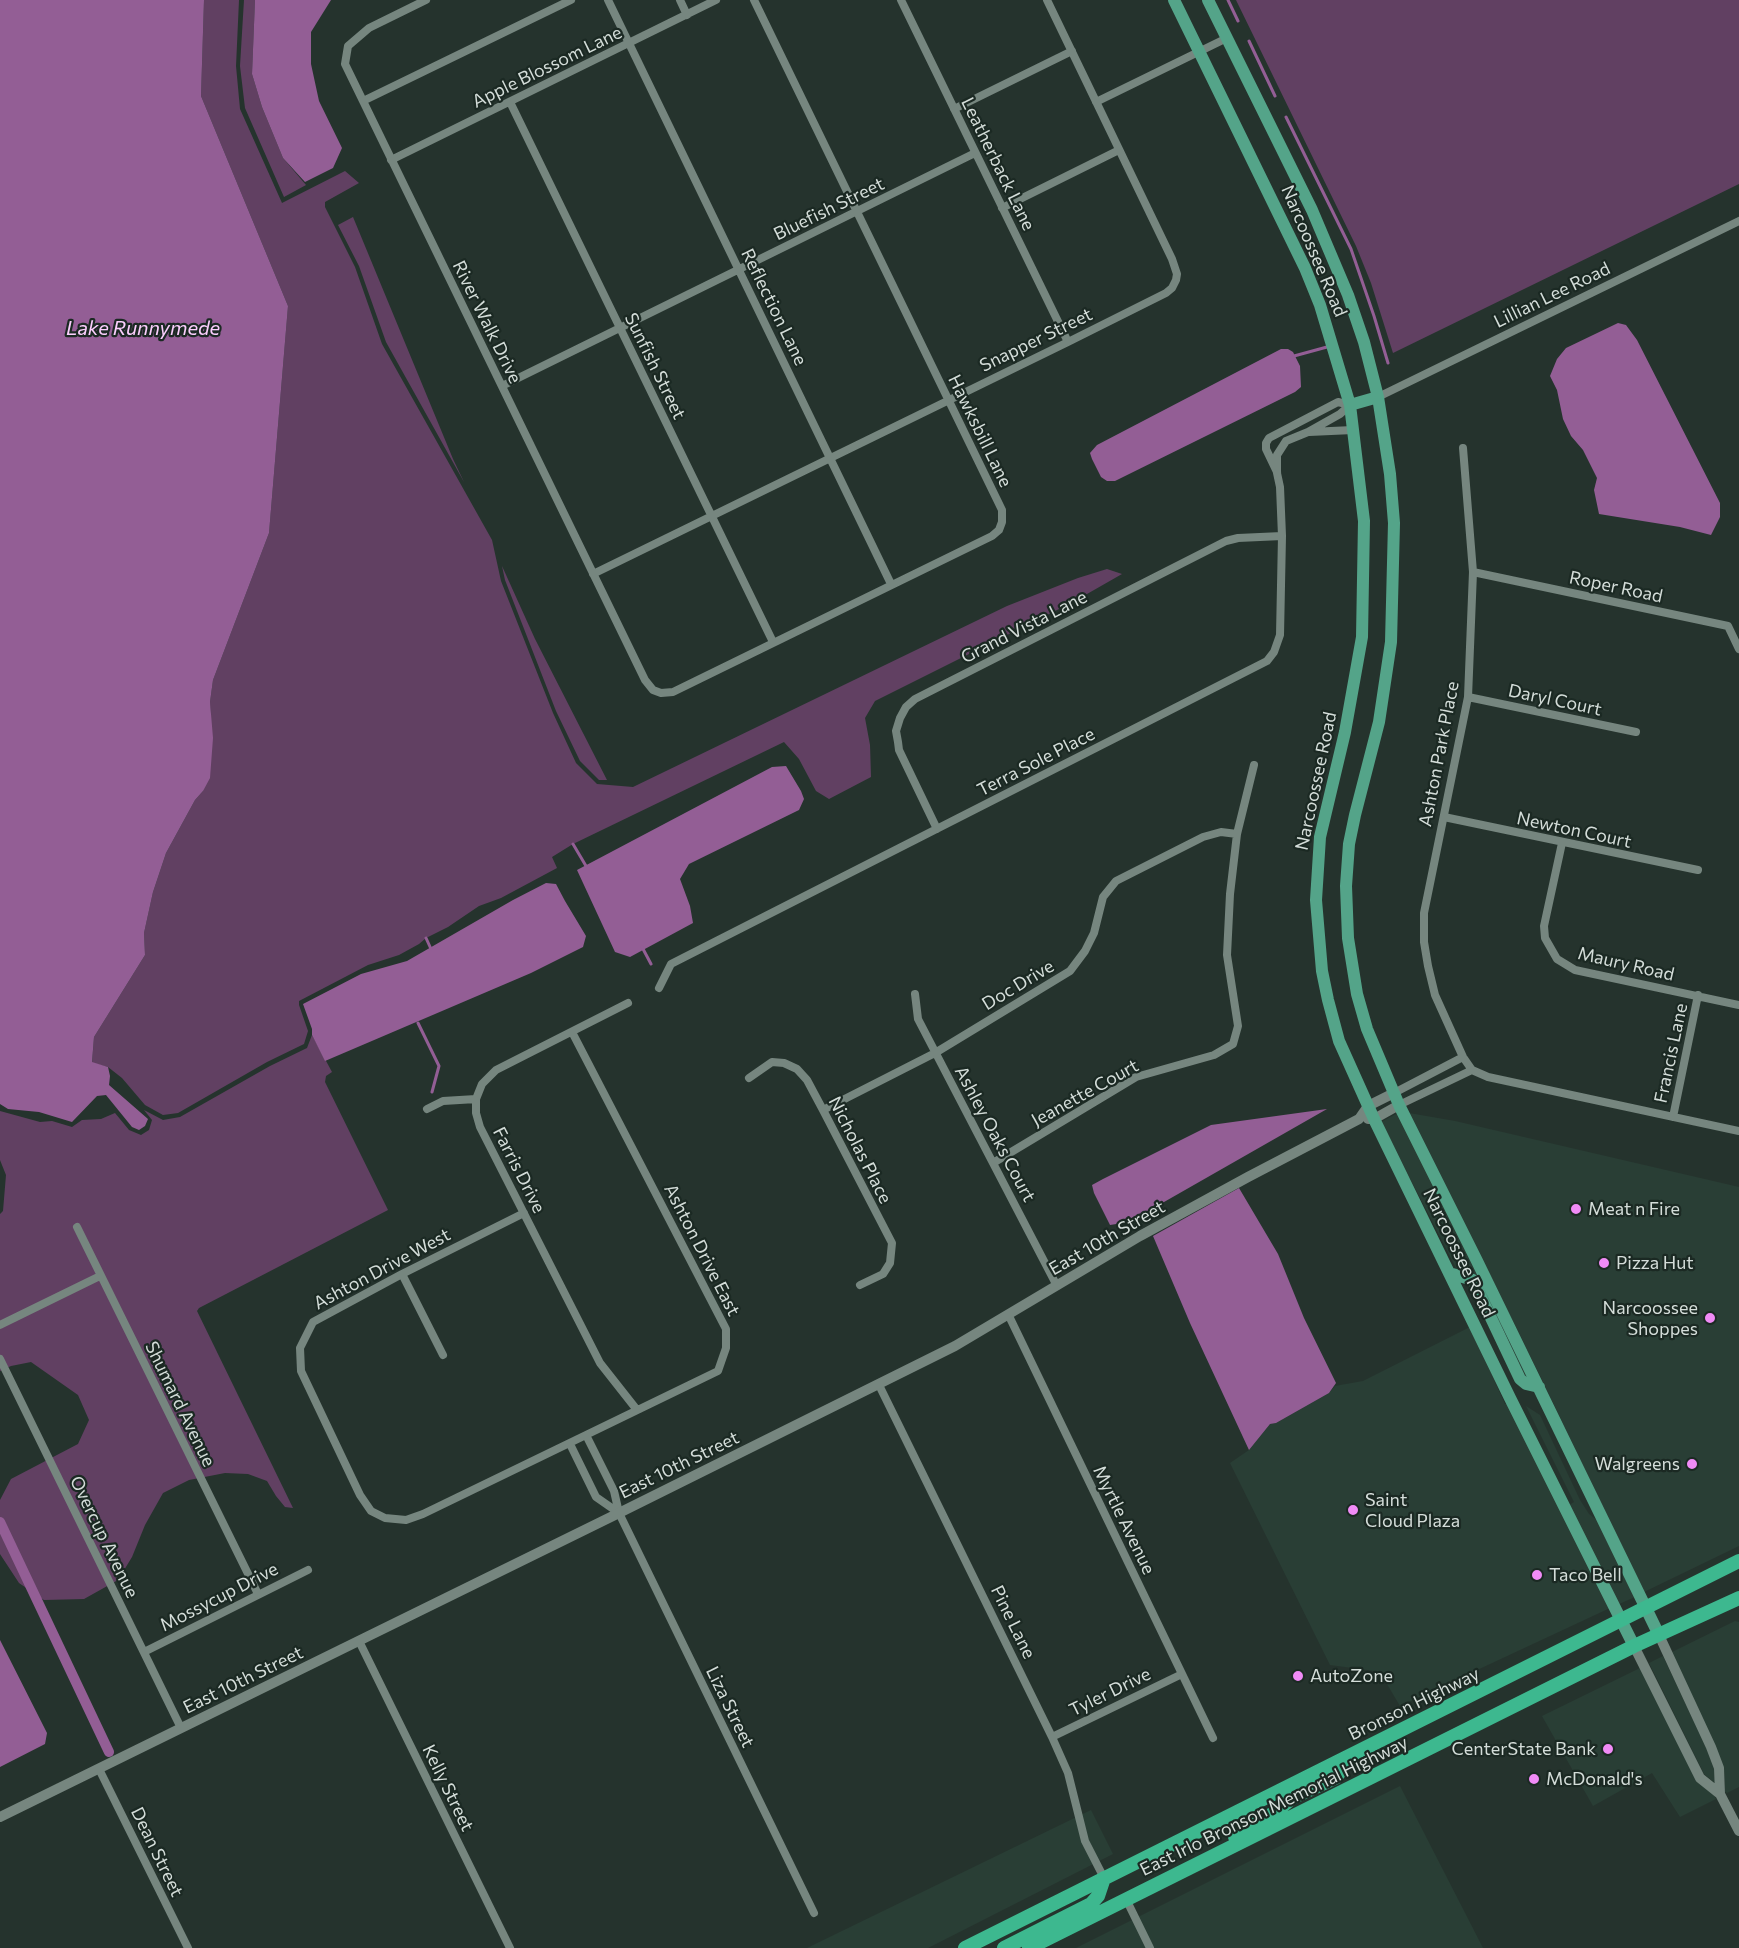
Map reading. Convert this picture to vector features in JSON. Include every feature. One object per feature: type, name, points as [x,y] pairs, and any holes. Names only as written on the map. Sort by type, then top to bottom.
[{"type":"highway","name":"Bronson Highway","points":[[1104,1878],[1739,1561]]},
{"type":"highway","points":[[1634,1646],[1739,1598]]},
{"type":"highway","name":"East Irlo Bronson Memorial Highway","points":[[1029,1948],[1634,1646]]},
{"type":"highway","points":[[1213,1856],[1239,1833],[1277,1811],[1292,1798],[1335,1779],[1343,1768],[1345,1758]]},
{"type":"highway","points":[[965,1948],[1104,1878]]},
{"type":"highway","points":[[1004,1948],[1091,1904],[1098,1896],[1104,1878]]},
{"type":"highway","points":[[985,1948],[1055,1913],[1060,1900]]},
{"type":"main road","name":"Narcoossee Road","points":[[1174,0],[1305,268],[1320,305],[1350,405],[1364,521],[1362,638],[1346,732],[1320,837],[1316,900],[1319,942],[1328,1000],[1339,1041],[1449,1273],[1634,1646]]},
{"type":"main road","name":"Narcoossee Road","points":[[1208,0],[1312,210],[1348,295],[1364,342],[1378,397],[1390,474],[1394,523],[1391,642],[1379,722],[1353,825],[1346,886],[1348,938],[1357,994],[1367,1029],[1400,1106],[1659,1635]]},
{"type":"main road","points":[[1350,405],[1378,397]]},
{"type":"main road","points":[[1449,1273],[1473,1281],[1520,1379],[1526,1384],[1539,1387]]},
{"type":"street","name":"River Walk Drive","points":[[426,0],[369,28],[348,46],[345,64],[645,680],[653,690]]},
{"type":"street","points":[[363,101],[571,0]]},
{"type":"street","name":"Reflection Lane","points":[[608,0],[891,584]]},
{"type":"street","points":[[680,0],[687,15]]},
{"type":"street","name":"Apple Blossom Lane","points":[[392,160],[716,0]]},
{"type":"street","name":"Hawksbill Lane","points":[[653,690],[661,693],[673,692],[992,536],[999,530],[1002,522],[1002,510],[754,0]]},
{"type":"street","name":"Leatherback Lane","points":[[901,0],[1068,342]]},
{"type":"street","name":"Snapper Street","points":[[593,574],[1068,342],[1172,288],[1177,274],[1172,259],[1047,0]]},
{"type":"street","points":[[1096,102],[1227,38]]},
{"type":"street","points":[[954,110],[1071,51]]},
{"type":"street","name":"Sunfish Street","points":[[510,102],[773,642]]},
{"type":"street","points":[[1002,208],[1119,150]]},
{"type":"street","name":"Bluefish Street","points":[[501,386],[975,153]]},
{"type":"street","name":"Lillian Lee Road","points":[[1378,397],[1739,221]]},
{"type":"street","name":"Terra Sole Place","points":[[1277,472],[1266,449],[1269,438],[1338,402],[1350,405]]},
{"type":"street","name":"Terra Sole Place","points":[[659,988],[671,964],[1267,661],[1274,652],[1280,635],[1282,536],[1277,455],[1287,441],[1340,414],[1350,405]]},
{"type":"street","name":"Terra Sole Place","points":[[1308,432],[1353,430]]},
{"type":"street","name":"Ashton Park Place","points":[[1463,448],[1473,572],[1468,697],[1429,883],[1424,913],[1424,942],[1435,995],[1463,1057],[1472,1070]]},
{"type":"street","name":"Grand Vista Lane","points":[[937,829],[899,750],[896,731],[900,718],[906,707],[915,699],[1226,541],[1238,538],[1282,536]]},
{"type":"street","name":"Roper Road","points":[[1473,572],[1728,626],[1739,649]]},
{"type":"street","name":"Daryl Court","points":[[1468,697],[1636,732]]},
{"type":"street","name":"Jeanette Court","points":[[993,1163],[1136,1077],[1214,1055],[1233,1044],[1239,1026],[1227,955],[1230,894],[1237,834],[1254,765]]},
{"type":"street","name":"Newton Court","points":[[1444,817],[1698,870]]},
{"type":"street","name":"Doc Drive","points":[[824,1110],[935,1053],[1070,971],[1085,951],[1094,933],[1103,897],[1116,881],[1203,837],[1221,832],[1237,834]]},
{"type":"street","name":"Maury Road","points":[[1562,843],[1544,926],[1545,938],[1557,959],[1575,970],[1739,1005]]},
{"type":"street","name":"Ashley Oaks Court","points":[[915,994],[918,1019],[1057,1286]]},
{"type":"street","name":"Francis Lane","points":[[1673,1117],[1698,995]]},
{"type":"street","points":[[427,1109],[442,1101],[476,1099],[482,1084],[496,1070],[628,1003]]},
{"type":"street","name":"Ashton Drive East","points":[[570,1444],[718,1371],[726,1348],[726,1329],[572,1032]]},
{"type":"street","points":[[1394,1093],[1463,1057]]},
{"type":"street","name":"Nicholas Place","points":[[749,1078],[772,1062],[784,1063],[797,1069],[807,1080],[824,1110],[892,1243],[890,1263],[883,1274],[860,1285]]},
{"type":"street","points":[[1400,1106],[1472,1070],[1488,1077],[1739,1131]]},
{"type":"street","name":"East 10th Street","points":[[1359,1119],[1368,1106],[1394,1093]]},
{"type":"street","name":"Farris Drive","points":[[476,1099],[476,1113],[480,1127],[600,1363],[637,1410]]},
{"type":"street","name":"East 10th Street","points":[[0,1817],[956,1346],[1248,1177],[1359,1119],[1374,1119],[1400,1106]]},
{"type":"street","name":"Ashton Drive West","points":[[524,1212],[313,1322],[300,1348],[301,1371],[360,1495],[371,1511],[385,1518],[406,1520],[423,1514],[570,1444]]},
{"type":"street","name":"Shumard Avenue","points":[[77,1227],[258,1594]]},
{"type":"street","points":[[402,1274],[443,1355]]},
{"type":"street","points":[[0,1325],[100,1276]]},
{"type":"street","name":"Myrtle Avenue","points":[[1009,1316],[1213,1738]]},
{"type":"street","name":"Overcup Avenue","points":[[0,1359],[181,1728]]},
{"type":"street","name":"Pine Lane","points":[[879,1385],[1052,1737],[1068,1773],[1085,1841],[1104,1878]]},
{"type":"street","name":"Liza Street","points":[[586,1435],[614,1491],[619,1513],[814,1913]]},
{"type":"street","points":[[570,1444],[596,1497],[619,1513]]},
{"type":"street","name":"Mossycup Drive","points":[[144,1652],[308,1570]]},
{"type":"street","points":[[1659,1635],[1711,1747],[1719,1768],[1720,1794]]},
{"type":"street","name":"Kelly Street","points":[[359,1641],[510,1948]]},
{"type":"street","points":[[1634,1646],[1700,1778],[1720,1794],[1739,1831]]},
{"type":"street","name":"Tyler Drive","points":[[1052,1737],[1182,1674]]},
{"type":"street","name":"Dean Street","points":[[99,1769],[188,1948]]},
{"type":"street","points":[[1126,1899],[1150,1948]]},
{"type":"shaded area","points":[[204,0],[239,0],[236,66],[240,109],[282,203],[345,171],[359,183],[325,202],[325,207],[355,267],[382,344],[492,540],[501,581],[553,713],[576,763],[597,784],[633,787],[1007,606],[1107,569],[1122,574],[1073,602],[875,701],[865,718],[870,745],[871,777],[829,799],[816,791],[799,759],[784,742],[573,844],[552,857],[557,868],[501,898],[479,906],[399,955],[368,965],[299,1001],[308,1031],[304,1044],[267,1062],[178,1113],[163,1115],[145,1105],[122,1078],[108,1067],[92,1063],[94,1037],[145,955],[144,933],[153,892],[166,853],[195,800],[203,791],[213,680],[269,533],[288,306],[201,96]]},
{"type":"shaded area","points":[[244,0],[255,0],[252,74],[262,107],[283,158],[306,185],[284,197],[245,108],[240,66]]},
{"type":"shaded area","points":[[1236,0],[1739,0],[1739,184],[1393,353],[1371,283],[1356,246]]},
{"type":"shaded area","points":[[353,217],[464,482],[386,342],[359,266],[338,225]]},
{"type":"shaded area","points":[[502,566],[535,639],[607,780],[599,780],[580,761],[556,711],[505,580]]},
{"type":"shaded area","points":[[312,1035],[332,1072],[326,1076],[325,1082],[388,1210],[197,1311],[293,1508],[285,1507],[267,1481],[248,1474],[225,1473],[189,1480],[163,1493],[145,1525],[132,1557],[118,1580],[84,1599],[44,1600],[19,1583],[0,1554],[0,1500],[11,1479],[78,1444],[89,1420],[78,1395],[31,1362],[0,1371],[0,1214],[3,1211],[6,1175],[0,1160],[0,1111],[40,1122],[52,1121],[72,1127],[82,1120],[101,1119],[115,1113],[129,1130],[141,1135],[149,1130],[152,1120],[144,1110],[163,1120],[180,1117],[270,1066],[307,1048]]},
{"type":"shaded area","points":[[1398,1113],[1531,1382],[1468,1283],[1457,1270],[1381,1122]]},
{"type":"shaded area","points":[[1409,1113],[1455,1121],[1739,1187],[1739,1546],[1644,1592],[1543,1382]]},
{"type":"shaded area","points":[[1470,1327],[1505,1404],[1610,1608],[1400,1706],[1384,1679],[1375,1671],[1330,1665],[1230,1463],[1249,1450],[1270,1424],[1276,1423],[1329,1393],[1335,1386],[1363,1381]]},
{"type":"shaded area","points":[[1526,1406],[1540,1415],[1580,1500],[1589,1514],[1598,1521],[1635,1597],[1619,1604],[1569,1505],[1574,1502]]},
{"type":"shaded area","points":[[1735,1621],[1739,1622],[1739,1787],[1727,1793],[1725,1792],[1724,1769],[1672,1652]]},
{"type":"shaded area","points":[[1663,1656],[1707,1749],[1714,1769],[1715,1783],[1704,1774],[1649,1663]]},
{"type":"shaded area","points":[[1640,1668],[1716,1799],[1680,1817],[1652,1773],[1593,1806],[1542,1716]]},
{"type":"shaded area","points":[[1400,1786],[1483,1948],[1076,1948]]},
{"type":"shaded area","points":[[1091,1810],[1113,1854],[928,1948],[807,1948]]},
{"type":"water","name":"Lake Runnymede","points":[[0,0],[204,0],[201,96],[288,306],[269,533],[213,680],[210,702],[213,738],[210,778],[195,800],[166,853],[153,892],[144,933],[145,955],[94,1037],[92,1062],[108,1067],[109,1085],[148,1119],[145,1126],[139,1130],[132,1127],[106,1095],[97,1096],[72,1122],[39,1112],[8,1109],[0,1104]]},
{"type":"water","points":[[255,0],[331,0],[311,32],[311,64],[319,101],[342,148],[333,168],[305,182],[283,158],[262,107],[252,74]]},
{"type":"water","points":[[1618,323],[1626,325],[1637,340],[1720,503],[1720,517],[1711,535],[1680,527],[1599,514],[1594,490],[1597,478],[1583,450],[1571,436],[1563,419],[1557,390],[1550,376],[1557,359],[1566,348]]},
{"type":"water","points":[[1281,349],[1293,352],[1300,366],[1301,387],[1295,392],[1115,481],[1107,481],[1101,477],[1090,453],[1097,445]]},
{"type":"water","points":[[786,766],[804,799],[799,810],[689,864],[680,879],[690,906],[693,923],[630,957],[615,952],[577,870],[772,767]]},
{"type":"water","points":[[546,883],[556,884],[586,936],[583,947],[531,973],[325,1061],[312,1035],[303,1004],[361,974],[407,961]]},
{"type":"water","points":[[1327,1109],[1129,1222],[1110,1225],[1094,1193],[1092,1185],[1211,1125]]},
{"type":"water","points":[[1239,1188],[1278,1254],[1304,1318],[1336,1383],[1329,1393],[1276,1423],[1270,1424],[1249,1450],[1190,1323],[1153,1236]]},
{"type":"water","points":[[0,1640],[47,1733],[45,1744],[0,1767]]},
{"type":"waterway","points":[[1228,0],[1238,21]]},
{"type":"waterway","points":[[1249,41],[1275,96]]},
{"type":"waterway","points":[[1286,117],[1351,249],[1388,363]]},
{"type":"waterway","points":[[1294,356],[1327,347]]},
{"type":"waterway","points":[[573,844],[586,866]]},
{"type":"waterway","points":[[426,938],[431,949]]},
{"type":"waterway","points":[[642,947],[651,964]]},
{"type":"waterway","points":[[418,1023],[439,1066],[432,1092]]},
{"type":"waterway","points":[[0,1522],[109,1752]]},
{"type":"place","name":"Meat n Fire","points":[[1576,1209]]},
{"type":"place","name":"Pizza Hut","points":[[1604,1263]]},
{"type":"place","name":"Narcoossee Shoppes","points":[[1710,1318]]},
{"type":"place","name":"Walgreens","points":[[1692,1464]]},
{"type":"place","name":"Saint Cloud Plaza","points":[[1353,1510]]},
{"type":"place","name":"Taco Bell","points":[[1537,1575]]},
{"type":"place","name":"AutoZone","points":[[1298,1676]]},
{"type":"place","name":"CenterState Bank","points":[[1608,1749]]},
{"type":"place","name":"McDonald's","points":[[1534,1779]]}]
